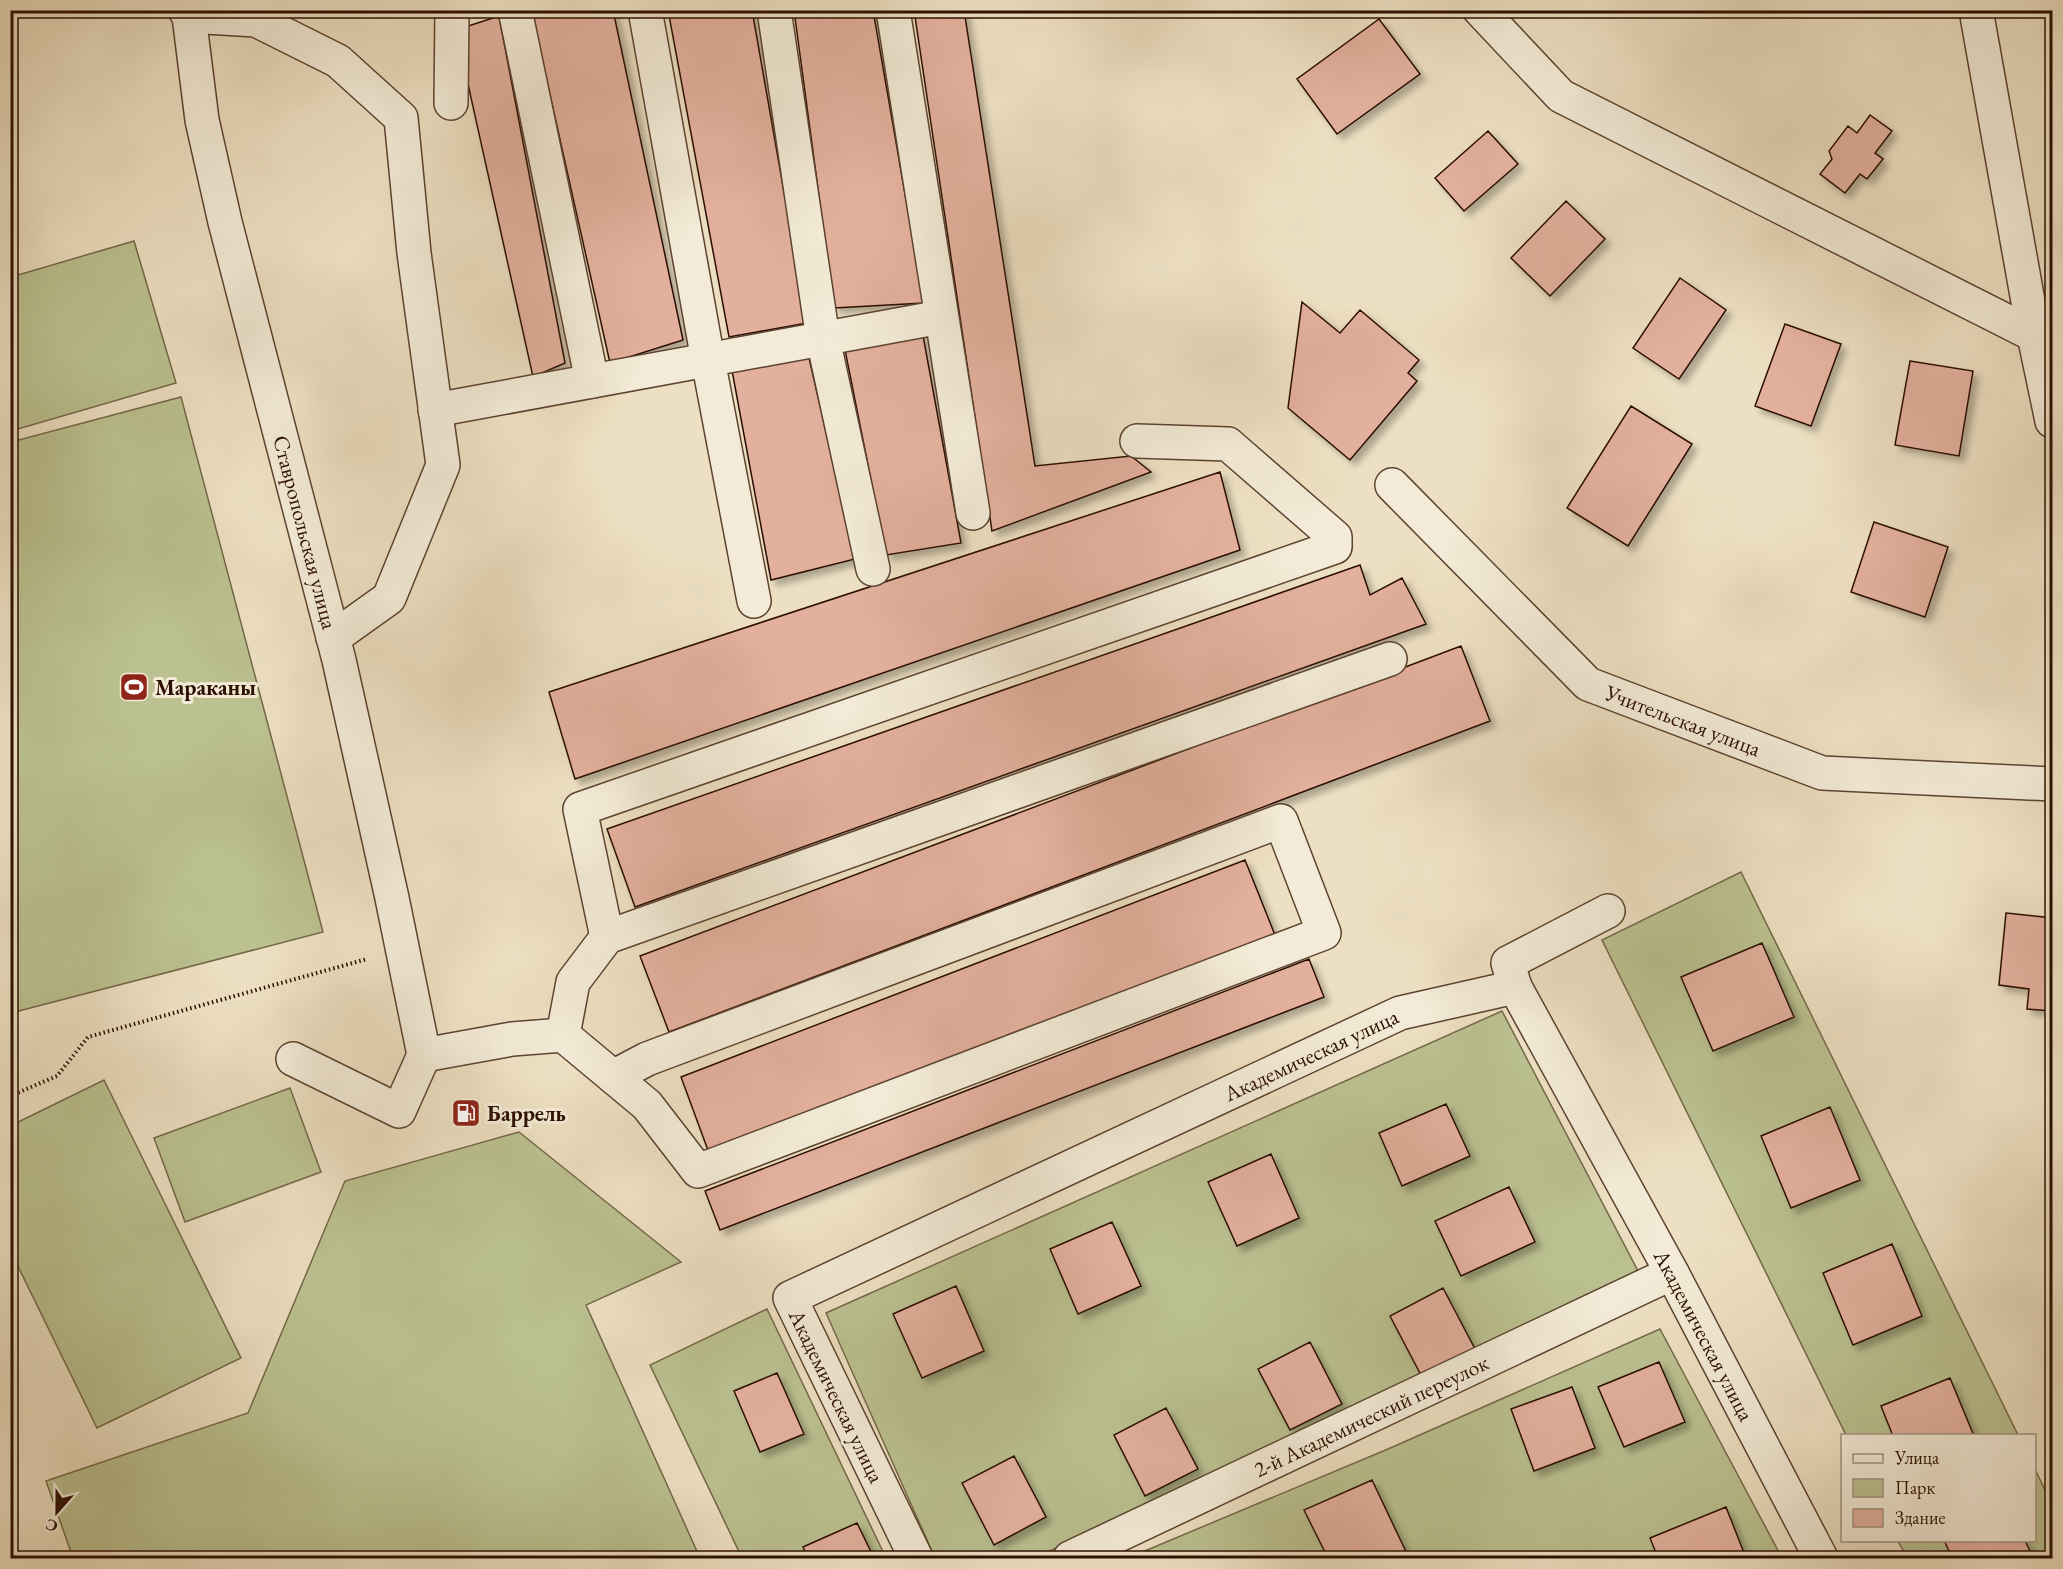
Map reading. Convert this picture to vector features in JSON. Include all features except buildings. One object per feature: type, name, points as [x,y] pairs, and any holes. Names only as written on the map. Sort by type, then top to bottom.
[{"type":"street","points":[[451,103],[452,10]]},
{"type":"street","points":[[515,10],[592,381]]},
{"type":"street","points":[[645,10],[754,601]]},
{"type":"street","points":[[774,10],[823,339],[873,569]]},
{"type":"street","points":[[893,10],[973,513]]},
{"type":"street","points":[[1480,10],[1561,96],[2034,335]]},
{"type":"street","points":[[1976,10],[2034,335],[2052,422]]},
{"type":"street","points":[[187,13],[256,20],[338,61],[401,118],[414,253],[443,465],[389,598],[333,639]]},
{"type":"street","name":"Ставропольская улица","points":[[187,13],[202,120],[225,222],[333,639],[424,1055]]},
{"type":"street","points":[[435,410],[941,317]]},
{"type":"street","points":[[607,938],[580,809],[1335,547],[1335,537],[1228,444],[1137,441]]},
{"type":"street","name":"Учительская улица","points":[[1392,485],[1588,684],[1822,774],[2052,784]]},
{"type":"street","points":[[563,1035],[573,982],[607,938],[1390,659]]},
{"type":"street","points":[[293,1059],[399,1111],[424,1055],[512,1039],[563,1035],[647,1105],[698,1171],[1324,933],[1281,821],[647,1059],[614,1077]]},
{"type":"street","points":[[1515,987],[1508,963],[1608,911]]},
{"type":"street","name":"Академическая улица","points":[[916,1558],[790,1298],[1400,1013],[1515,987],[1672,1273],[1821,1558]]},
{"type":"street","name":"2-й Академический переулок","points":[[1070,1558],[1672,1273]]},
{"type":"path","points":[[10,1096],[57,1076],[88,1037],[402,949]]},
{"type":"green space","points":[[134,241],[176,383],[11,431],[11,277]]},
{"type":"green space","name":"Мараканы","points":[[181,397],[323,932],[11,1013],[11,442]]},
{"type":"green space","points":[[1741,872],[2018,1434],[1846,1434],[1602,940]]},
{"type":"green space","points":[[1502,1011],[1638,1271],[1035,1558],[935,1558],[826,1313]]},
{"type":"green space","points":[[104,1080],[241,1358],[97,1428],[11,1252],[10,1126]]},
{"type":"green space","points":[[290,1088],[321,1172],[185,1222],[154,1138]]},
{"type":"green space","points":[[519,1132],[681,1262],[586,1305],[700,1558],[73,1558],[46,1481],[248,1413],[345,1181]]},
{"type":"green space","points":[[767,1309],[886,1558],[742,1558],[650,1365]]},
{"type":"green space","points":[[1660,1329],[1782,1558],[1128,1558],[1388,1449]]},
{"type":"green space","points":[[2036,1471],[2052,1505],[2052,1558],[1907,1558],[1899,1542],[2036,1542]]},
{"type":"place","name":"Мараканы","points":[[134,687]]},
{"type":"place","name":"Баррель","points":[[466,1113]]}]
